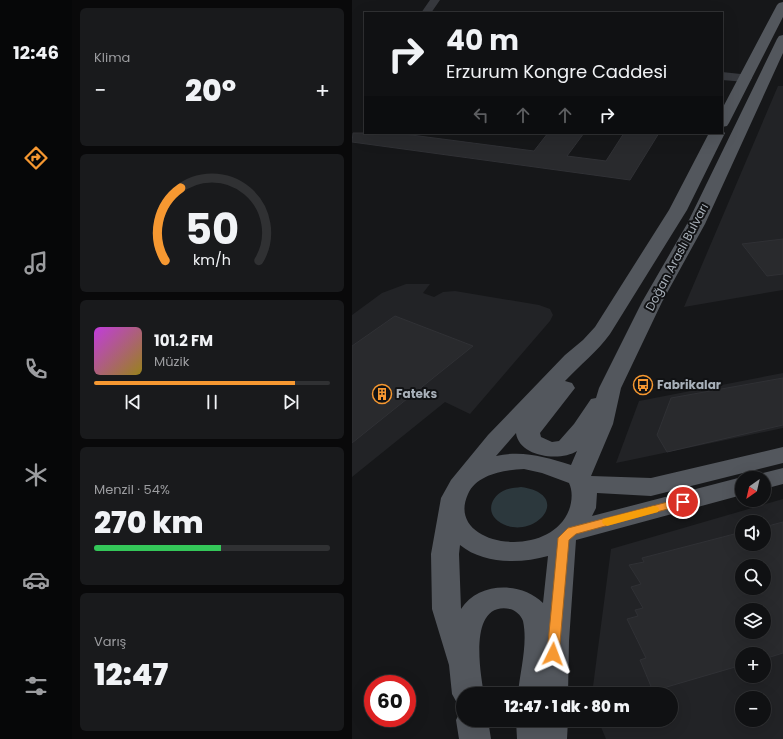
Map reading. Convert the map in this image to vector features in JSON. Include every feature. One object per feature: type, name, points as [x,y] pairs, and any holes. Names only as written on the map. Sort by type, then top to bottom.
[{"type":"main road","points":[[723,121],[783,5]]},
{"type":"main road","name":"Doğan Araslı Bulvarı","points":[[580,480],[601,424],[610,388],[652,302],[696,224],[783,39]]},
{"type":"main road","name":"Doğan Araslı Bulvarı","points":[[462,484],[496,440],[573,360],[591,345],[603,330],[678,210],[716,134]]},
{"type":"main road","points":[[591,345],[586,360],[528,432],[528,438],[533,444],[553,450],[562,449],[569,445],[575,440],[610,388]]},
{"type":"main road","points":[[735,488],[568,535],[552,544],[534,550],[512,552],[498,551],[480,545],[465,536],[453,519],[452,510],[452,501],[462,484],[478,471],[500,463],[536,463],[580,480],[651,487],[783,454]]},
{"type":"main road","points":[[771,479],[783,476]]},
{"type":"main road","points":[[552,687],[554,641],[568,535],[578,523],[582,514],[585,490],[580,480]]},
{"type":"main road","points":[[452,510],[445,554],[446,609],[464,665]]},
{"type":"main road","points":[[467,687],[464,665],[464,646],[467,628],[474,612],[485,603],[507,596],[521,601],[532,610],[537,620],[538,640],[535,687]]},
{"type":"main road","points":[[473,727],[475,739]]},
{"type":"main road","points":[[532,727],[533,739]]},
{"type":"main road","points":[[551,739],[552,727]]},
{"type":"street","points":[[427,12],[436,0]]},
{"type":"street","points":[[723,76],[744,81]]},
{"type":"street","points":[[723,81],[744,81]]},
{"type":"shaded area","points":[[778,86],[783,86],[783,290],[684,307]]},
{"type":"shaded area","points":[[406,284],[430,284],[423,293],[434,297],[443,292],[455,291],[539,305],[550,309],[553,315],[550,321],[470,414],[445,402],[352,477],[352,315],[382,293]]},
{"type":"shaded area","points":[[783,373],[783,428],[616,463],[639,401]]},
{"type":"shaded area","points":[[521,487],[537,492],[546,499],[547,508],[543,516],[535,523],[523,527],[511,527],[498,521],[494,517],[491,509],[493,501],[495,497],[503,491]]},
{"type":"shaded area","points":[[783,499],[783,739],[606,739],[601,727],[678,727],[678,687],[593,687],[611,549],[755,507],[771,507],[771,502]]},
{"type":"building","points":[[353,133],[404,134],[534,151],[547,134],[583,134],[567,156],[606,161],[623,134],[658,134],[630,180],[352,142]]},
{"type":"building","points":[[783,239],[783,274],[767,276],[742,244]]},
{"type":"building","name":"Fateks","points":[[395,316],[473,346],[352,443],[352,346]]},
{"type":"building","points":[[783,378],[783,425],[667,452],[657,435],[671,398]]},
{"type":"building","points":[[783,522],[783,653],[771,657],[771,647],[735,647],[735,667],[667,687],[651,687],[640,660],[646,658],[627,619],[638,616],[635,610],[643,608],[631,587],[641,584],[629,565],[644,562],[642,558],[735,534],[735,551],[771,551],[771,525]]},
{"type":"slow traffic","points":[[607,522],[654,509]]},
{"type":"place","name":"Fabrikalar","points":[[643,385]]},
{"type":"place","name":"Fateks","points":[[382,394]]},
{"type":"route","points":[[553,654],[563,538],[572,531],[683,502]]}]
